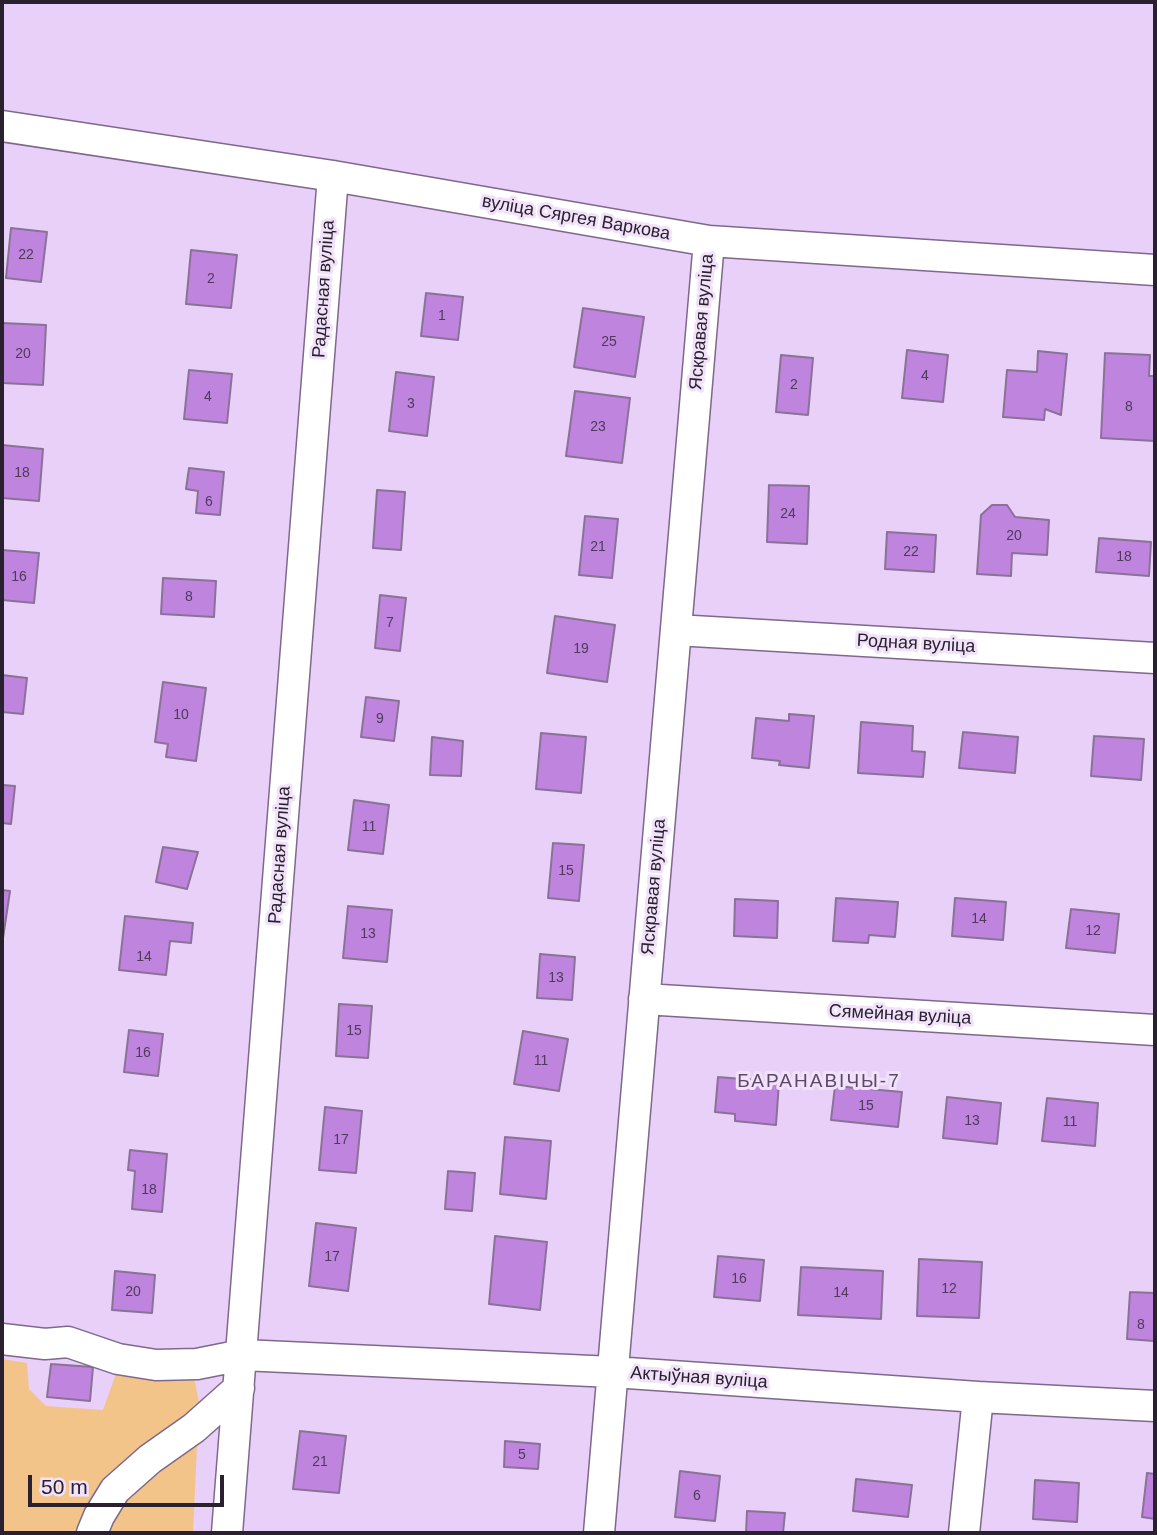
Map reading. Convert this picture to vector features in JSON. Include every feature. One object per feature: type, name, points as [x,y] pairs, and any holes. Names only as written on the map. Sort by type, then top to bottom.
[{"type":"street","name":"вуліца Сяргея Варкова","points":[[2,126],[333,176],[709,241],[1155,270]]},
{"type":"street","name":"Радасная вуліца","points":[[227,1533],[333,176]]},
{"type":"street","name":"Яскравая вуліца","points":[[599,1533],[709,241]]},
{"type":"street","name":"Родная вуліца","points":[[676,630],[1155,658]]},
{"type":"street","name":"Сямейная вуліца","points":[[644,999],[1155,1030]]},
{"type":"street","name":"Актыўная вуліца","points":[[2,1339],[45,1344],[68,1342],[118,1359],[156,1365],[197,1364],[242,1355],[613,1372],[1155,1406]]},
{"type":"street","points":[[92,1533],[115,1490],[150,1459],[194,1428],[239,1388]]},
{"type":"street","points":[[964,1533],[978,1397]]},
{"type":"shaded area","points":[[2,1359],[27,1363],[29,1389],[46,1406],[103,1410],[118,1368],[192,1368],[199,1402],[193,1533],[2,1533]]},
{"type":"building","points":[[11,228],[47,232],[41,282],[6,278]]},
{"type":"building","points":[[191,250],[237,255],[231,308],[186,304]]},
{"type":"building","points":[[426,293],[463,297],[458,340],[421,336]]},
{"type":"building","points":[[583,308],[644,317],[635,377],[574,367]]},
{"type":"building","points":[[2,323],[46,325],[43,385],[2,383]]},
{"type":"building","points":[[907,350],[948,355],[943,402],[902,398]]},
{"type":"building","points":[[1038,351],[1067,354],[1061,415],[1045,409],[1044,420],[1003,417],[1007,370],[1037,372]]},
{"type":"building","points":[[1105,353],[1150,355],[1149,376],[1155,376],[1155,441],[1101,438]]},
{"type":"building","points":[[781,355],[813,358],[808,415],[776,412]]},
{"type":"building","points":[[189,370],[232,374],[227,423],[184,419]]},
{"type":"building","points":[[396,372],[434,377],[427,436],[389,431]]},
{"type":"building","points":[[575,391],[630,398],[622,463],[566,456]]},
{"type":"building","points":[[2,445],[43,449],[39,501],[2,498]]},
{"type":"building","points":[[189,468],[224,472],[220,515],[196,513],[198,491],[186,489]]},
{"type":"building","points":[[769,485],[809,486],[807,544],[767,542]]},
{"type":"building","points":[[377,490],[405,492],[401,550],[373,548]]},
{"type":"building","points":[[992,505],[1007,505],[1015,517],[1049,520],[1047,555],[1012,553],[1011,576],[977,574],[981,515]]},
{"type":"building","points":[[585,516],[618,519],[612,578],[579,575]]},
{"type":"building","points":[[887,532],[936,535],[934,572],[885,569]]},
{"type":"building","points":[[1099,538],[1151,542],[1149,576],[1096,572]]},
{"type":"building","points":[[2,550],[39,553],[34,603],[2,600]]},
{"type":"building","points":[[163,578],[216,581],[214,617],[161,614]]},
{"type":"building","points":[[380,595],[406,598],[400,651],[375,648]]},
{"type":"building","points":[[555,616],[615,625],[607,682],[547,673]]},
{"type":"building","points":[[2,675],[27,678],[23,714],[2,712]]},
{"type":"building","points":[[163,682],[206,688],[196,761],[166,757],[168,744],[155,742]]},
{"type":"building","points":[[366,697],[399,701],[394,741],[361,737]]},
{"type":"building","points":[[789,714],[814,716],[809,768],[779,765],[780,761],[752,758],[756,718],[789,721]]},
{"type":"building","points":[[861,722],[913,726],[912,751],[925,752],[923,777],[858,773]]},
{"type":"building","points":[[963,732],[1018,737],[1015,773],[959,768]]},
{"type":"building","points":[[541,733],[586,737],[581,793],[536,789]]},
{"type":"building","points":[[1094,736],[1144,739],[1141,780],[1091,776]]},
{"type":"building","points":[[432,737],[463,741],[461,776],[430,775]]},
{"type":"building","points":[[2,785],[15,786],[11,824],[2,823]]},
{"type":"building","points":[[354,800],[389,805],[383,854],[348,850]]},
{"type":"building","points":[[553,843],[584,845],[579,901],[548,898]]},
{"type":"building","points":[[163,847],[198,852],[187,889],[156,882]]},
{"type":"building","points":[[2,890],[10,891],[2,945]]},
{"type":"building","points":[[836,898],[898,902],[895,937],[869,935],[868,943],[833,941]]},
{"type":"building","points":[[955,898],[1006,902],[1003,940],[952,936]]},
{"type":"building","points":[[735,899],[778,901],[777,938],[734,936]]},
{"type":"building","points":[[348,906],[392,910],[387,962],[343,958]]},
{"type":"building","points":[[1071,909],[1119,914],[1115,953],[1066,948]]},
{"type":"building","points":[[125,916],[193,923],[191,943],[170,941],[166,975],[119,970]]},
{"type":"building","points":[[540,954],[575,957],[572,1000],[537,998]]},
{"type":"building","points":[[339,1004],[372,1006],[368,1058],[336,1056]]},
{"type":"building","points":[[129,1030],[163,1034],[158,1076],[124,1072]]},
{"type":"building","points":[[523,1031],[568,1039],[559,1091],[514,1084]]},
{"type":"building","points":[[718,1077],[779,1082],[776,1125],[735,1121],[735,1114],[715,1112]]},
{"type":"building","points":[[835,1086],[902,1092],[898,1127],[831,1120]]},
{"type":"building","points":[[947,1097],[1001,1103],[997,1144],[943,1138]]},
{"type":"building","points":[[1047,1098],[1098,1103],[1095,1146],[1042,1141]]},
{"type":"building","points":[[325,1107],[362,1111],[356,1173],[319,1170]]},
{"type":"building","points":[[505,1137],[551,1141],[546,1199],[500,1194]]},
{"type":"building","points":[[130,1150],[167,1154],[162,1212],[132,1209],[135,1171],[128,1170]]},
{"type":"building","points":[[448,1171],[475,1173],[472,1211],[445,1209]]},
{"type":"building","points":[[316,1223],[356,1228],[348,1291],[309,1286]]},
{"type":"building","points":[[495,1236],[547,1242],[540,1310],[489,1304]]},
{"type":"building","points":[[718,1256],[764,1260],[760,1301],[714,1297]]},
{"type":"building","points":[[919,1259],[982,1262],[979,1318],[917,1316]]},
{"type":"building","points":[[801,1267],[883,1271],[881,1319],[798,1315]]},
{"type":"building","points":[[115,1271],[155,1275],[152,1313],[112,1310]]},
{"type":"building","points":[[1130,1292],[1155,1293],[1154,1341],[1127,1339]]},
{"type":"building","points":[[51,1364],[93,1367],[90,1401],[47,1397]]},
{"type":"building","points":[[300,1431],[346,1436],[339,1493],[293,1489]]},
{"type":"building","points":[[505,1441],[540,1444],[538,1469],[504,1467]]},
{"type":"building","points":[[680,1471],[720,1476],[715,1521],[675,1517]]},
{"type":"building","points":[[1147,1473],[1155,1474],[1155,1519],[1142,1517]]},
{"type":"building","points":[[856,1479],[912,1485],[908,1517],[853,1511]]},
{"type":"building","points":[[1035,1480],[1079,1483],[1077,1522],[1033,1519]]},
{"type":"building","points":[[747,1511],[785,1513],[783,1533],[746,1533]]},
{"type":"district","name":"БАРАНАВІЧЫ-7","points":[[819,1082]]}]
